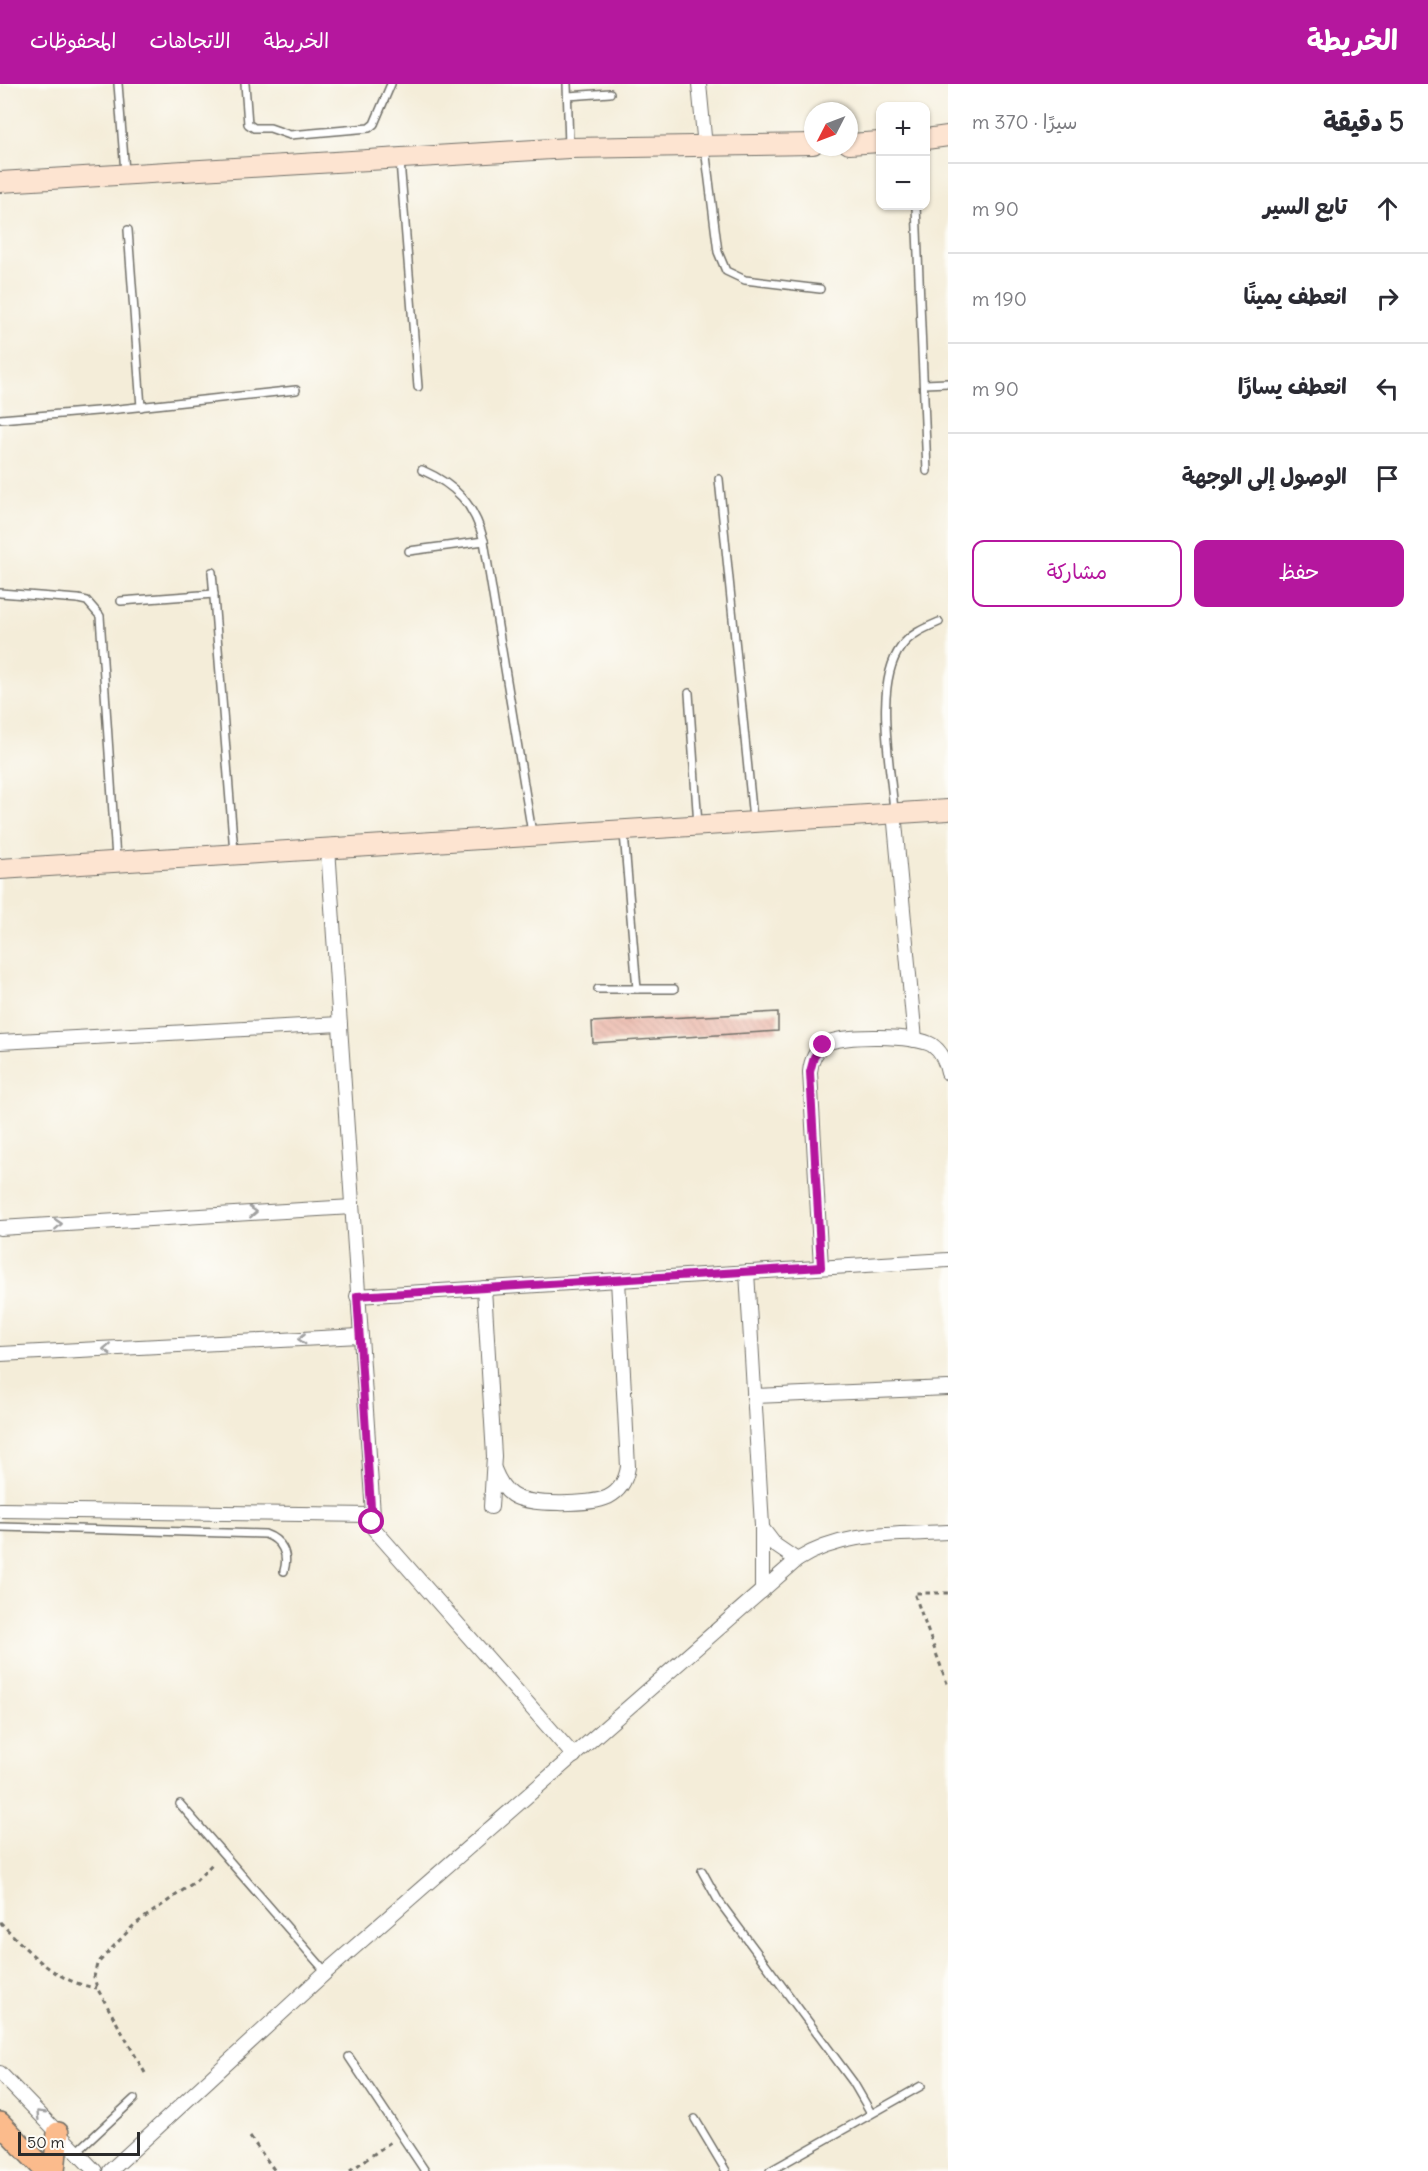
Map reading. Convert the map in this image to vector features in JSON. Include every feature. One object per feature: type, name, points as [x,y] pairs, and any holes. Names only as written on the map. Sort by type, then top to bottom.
[{"type":"main road","points":[[930,138],[948,136]]},
{"type":"main road","points":[[858,143],[876,142]]},
{"type":"main road","points":[[0,182],[569,148],[804,144]]},
{"type":"main road","points":[[0,869],[948,810]]},
{"type":"main road","points":[[0,2123],[46,2171]]},
{"type":"main road","points":[[54,2171],[58,2133]]},
{"type":"street","points":[[699,84],[705,147]]},
{"type":"street","points":[[894,812],[915,1040]]},
{"type":"street","points":[[328,848],[371,1515],[374,1529],[382,1541],[574,1756]]},
{"type":"street","points":[[0,1042],[340,1024]]},
{"type":"street","points":[[821,1267],[810,1072],[814,1057],[823,1045],[837,1040],[915,1040],[938,1050],[948,1073]]},
{"type":"street","points":[[0,1228],[352,1207]]},
{"type":"street","points":[[357,1296],[948,1260]]},
{"type":"street","points":[[747,1272],[762,1526],[762,1591]]},
{"type":"street","points":[[494,1469],[507,1490],[520,1499],[531,1501],[552,1503],[603,1499],[620,1487],[628,1467],[618,1280]]},
{"type":"street","points":[[484,1288],[494,1469],[491,1507]]},
{"type":"street","points":[[0,1354],[360,1336]]},
{"type":"street","points":[[754,1396],[948,1388]]},
{"type":"street","points":[[0,1510],[371,1515]]},
{"type":"street","points":[[762,1526],[775,1545],[797,1560]]},
{"type":"street","points":[[110,2171],[326,1972],[797,1560],[828,1544],[855,1537],[948,1532]]},
{"type":"street","points":[[0,2073],[95,2171]]},
{"type":"lane","points":[[118,84],[125,175]]},
{"type":"lane","points":[[245,84],[248,124],[254,128],[270,128],[290,135],[369,128],[374,124],[391,84]]},
{"type":"lane","points":[[567,84],[569,148]]},
{"type":"lane","points":[[568,96],[610,93]]},
{"type":"lane","points":[[705,147],[718,252],[726,271],[745,280],[820,289]]},
{"type":"lane","points":[[400,159],[418,387]]},
{"type":"lane","points":[[916,210],[927,471]]},
{"type":"lane","points":[[128,230],[141,407]]},
{"type":"lane","points":[[924,384],[948,383]]},
{"type":"lane","points":[[0,419],[141,407],[296,390]]},
{"type":"lane","points":[[422,470],[446,481],[465,498],[479,520],[533,836]]},
{"type":"lane","points":[[719,479],[753,822]]},
{"type":"lane","points":[[409,550],[484,541]]},
{"type":"lane","points":[[212,572],[234,854]]},
{"type":"lane","points":[[0,593],[87,601],[100,616],[117,862]]},
{"type":"lane","points":[[121,601],[214,594]]},
{"type":"lane","points":[[894,812],[886,690],[890,667],[901,647],[918,631],[939,622]]},
{"type":"lane","points":[[689,693],[698,825]]},
{"type":"lane","points":[[624,831],[637,989]]},
{"type":"lane","points":[[598,989],[674,988]]},
{"type":"lane","points":[[0,1527],[265,1533],[282,1546],[286,1558],[284,1571]]},
{"type":"lane","points":[[180,1804],[326,1972]]},
{"type":"lane","points":[[702,1871],[718,1900],[854,2082],[871,2113]]},
{"type":"lane","points":[[349,2056],[425,2171]]},
{"type":"lane","points":[[770,2171],[921,2086]]},
{"type":"lane","points":[[77,2151],[134,2099]]},
{"type":"lane","points":[[695,2119],[726,2171]]},
{"type":"path","points":[[948,1593],[914,1593],[948,1686]]},
{"type":"path","points":[[145,2073],[98,1988],[94,1977],[97,1964],[149,1913],[205,1874],[220,1849]]},
{"type":"path","points":[[0,1922],[51,1972],[73,1983],[98,1988]]},
{"type":"path","points":[[350,2171],[401,2134]]},
{"type":"path","points":[[250,2137],[275,2171]]},
{"type":"building","points":[[778,1012],[778,1031],[593,1043],[592,1022]]},
{"type":"route","points":[[372,1522],[357,1296],[821,1267],[810,1072],[814,1057],[823,1045]]}]
